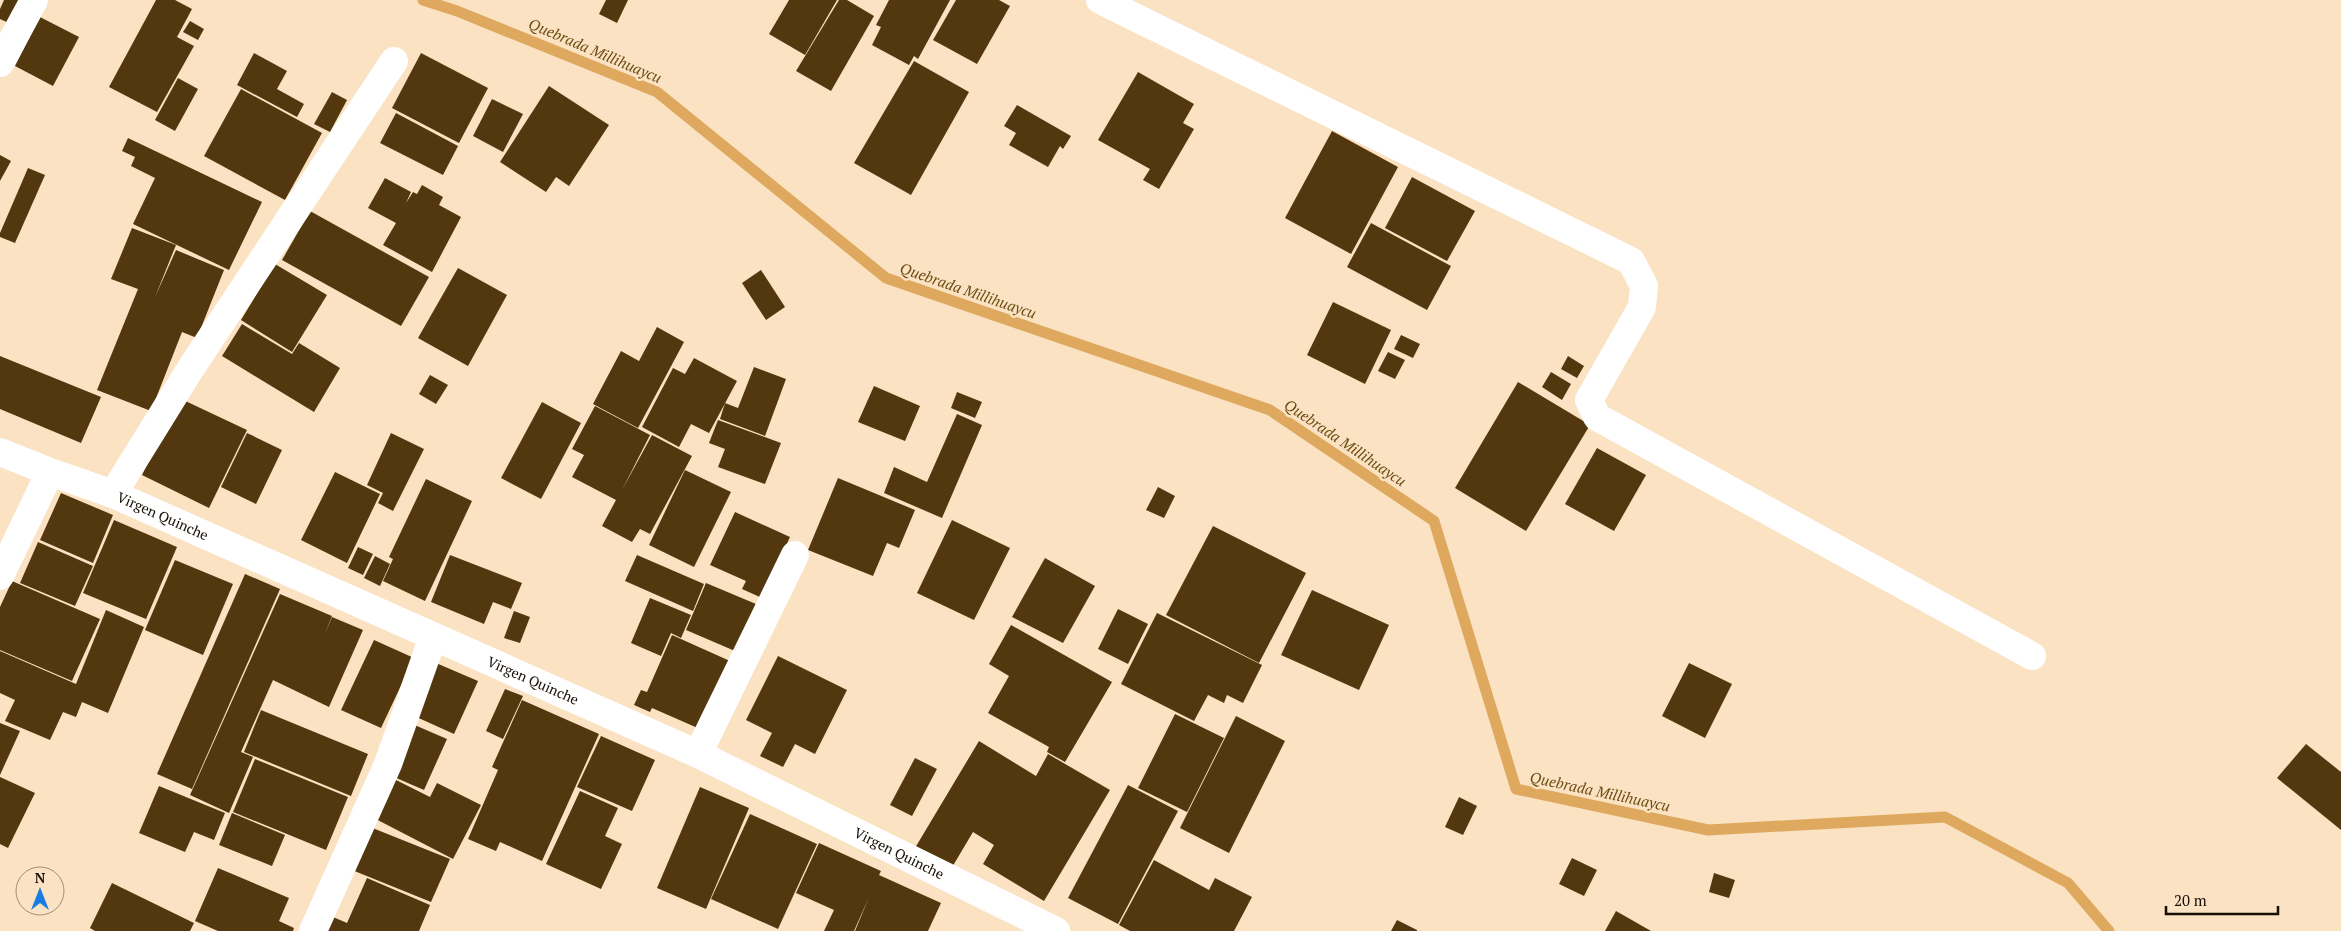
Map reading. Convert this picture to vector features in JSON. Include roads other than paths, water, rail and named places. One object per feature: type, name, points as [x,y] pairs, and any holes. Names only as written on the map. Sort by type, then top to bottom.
[{"type":"street","points":[[0,64],[34,0]]},
{"type":"street","points":[[1100,0],[1631,261],[1644,286],[1642,308],[1589,400],[1597,417],[2032,656]]},
{"type":"street","points":[[113,494],[191,368],[394,61]]},
{"type":"street","name":"Virgen Quinche","points":[[0,452],[113,494],[698,754],[1052,930]]},
{"type":"street","points":[[0,576],[50,472]]},
{"type":"street","points":[[698,754],[795,555]]},
{"type":"street","points":[[313,931],[388,764],[433,637]]},
{"type":"waterway","name":"Quebrada Millihuaycu","points":[[423,0],[457,11],[657,92],[886,278],[1270,410],[1434,521],[1516,789],[1708,830],[1945,817],[2068,883],[2109,931]]}]
